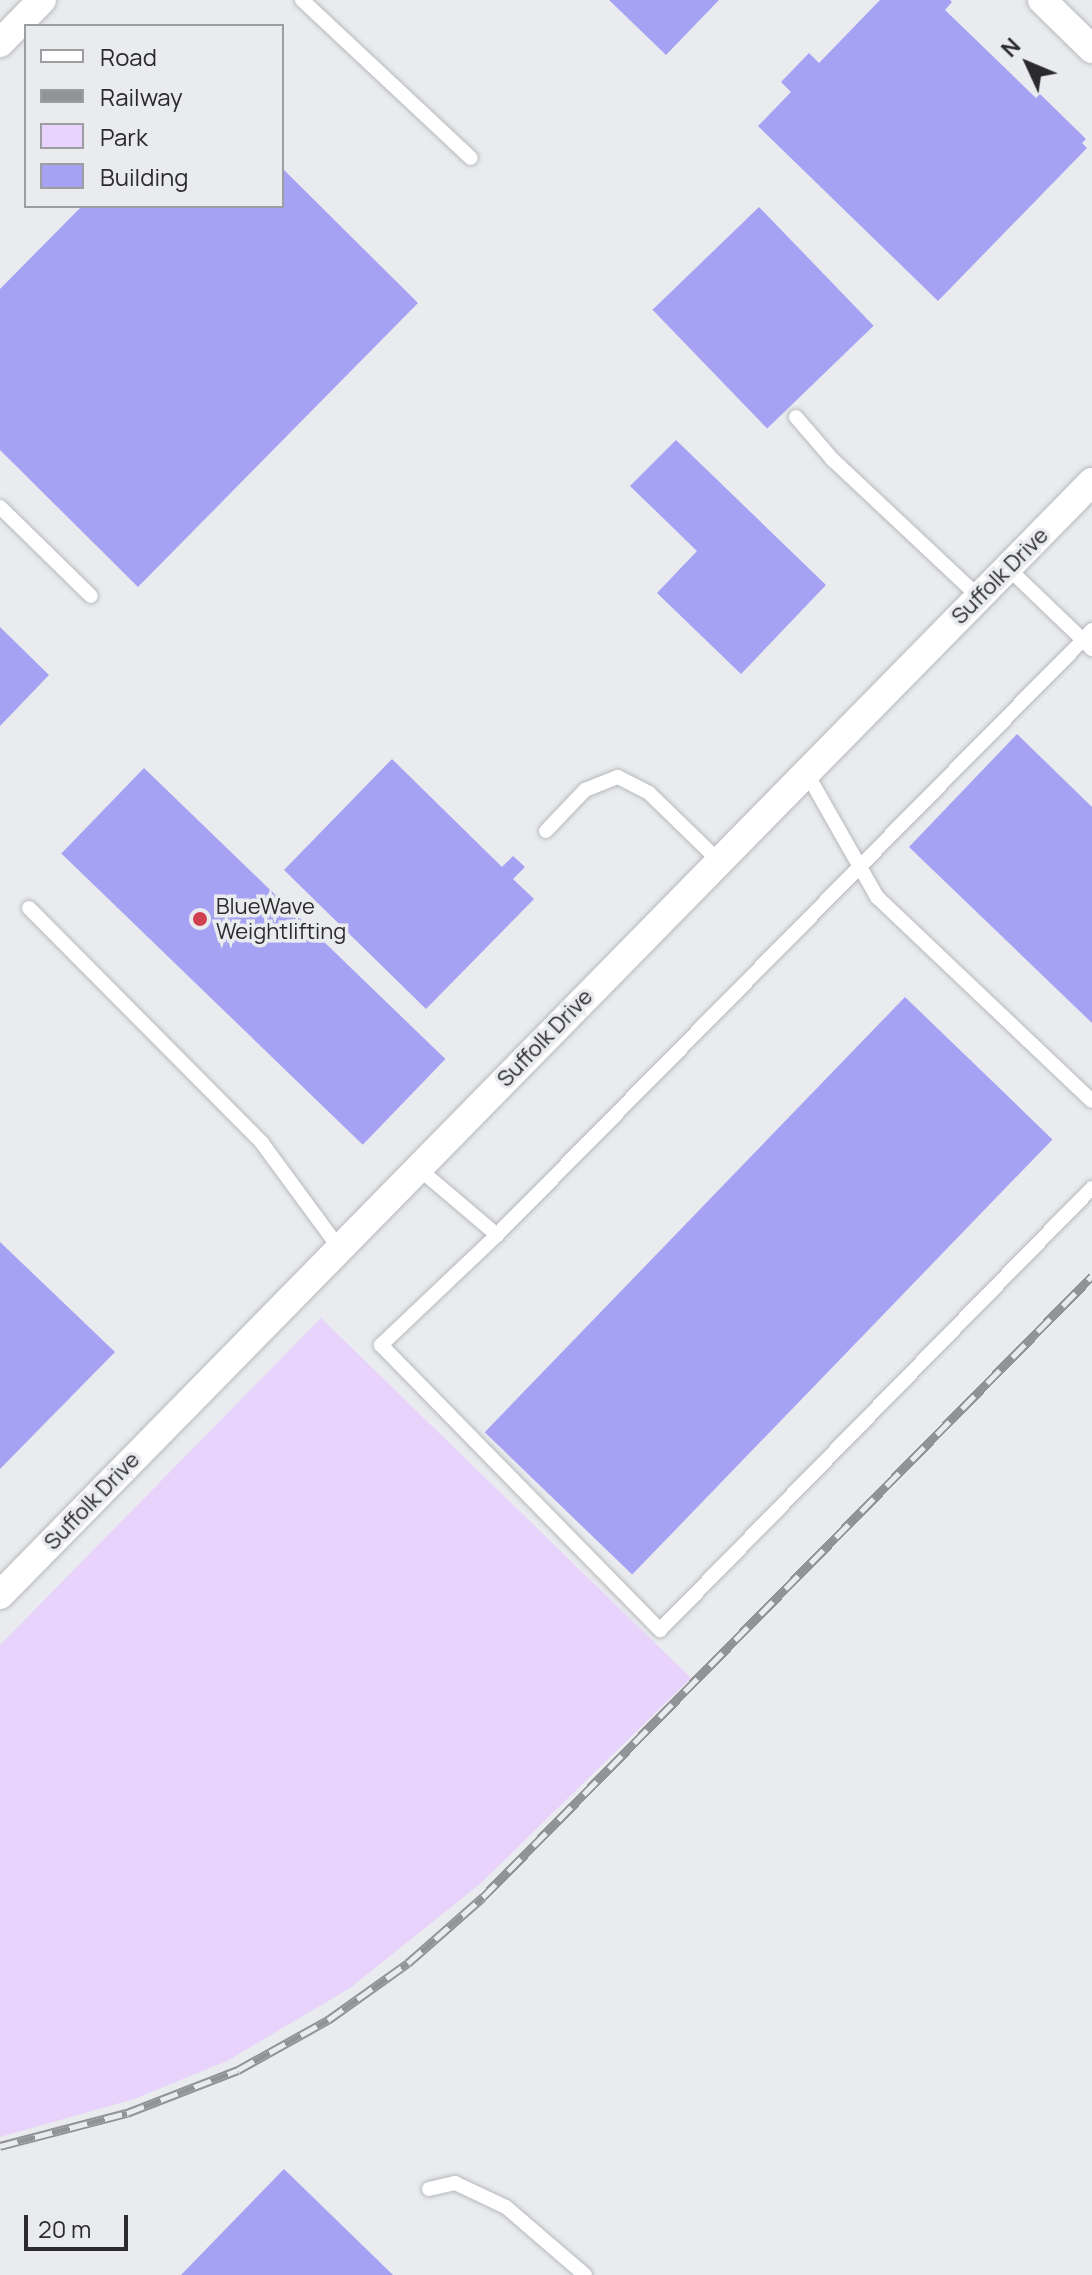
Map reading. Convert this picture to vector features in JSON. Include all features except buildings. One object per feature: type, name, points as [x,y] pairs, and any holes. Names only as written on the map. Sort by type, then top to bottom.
[{"type":"street","points":[[0,43],[42,0]]},
{"type":"street","points":[[1042,0],[1092,49]]},
{"type":"street","name":"Suffolk Drive","points":[[0,1595],[1092,482]]},
{"type":"lane","points":[[302,0],[471,158]]},
{"type":"lane","points":[[796,417],[833,460],[979,597]]},
{"type":"lane","points":[[0,507],[91,596]]},
{"type":"lane","points":[[1008,568],[1089,640],[860,866],[497,1235],[381,1345],[660,1630],[1092,1188]]},
{"type":"lane","points":[[806,772],[877,897],[1092,1101]]},
{"type":"lane","points":[[546,831],[585,790],[618,777],[649,793],[719,861]]},
{"type":"lane","points":[[29,908],[262,1143],[339,1248]]},
{"type":"lane","points":[[418,1168],[497,1235]]},
{"type":"lane","points":[[429,2189],[455,2183],[506,2207],[585,2275]]},
{"type":"green space","points":[[321,1318],[691,1678],[481,1883],[350,1988],[227,2061],[134,2099],[0,2137],[0,1645]]},
{"type":"railway","points":[[0,2146],[127,2113],[238,2070],[328,2020],[408,1963],[483,1897],[1092,1276]]},
{"type":"place","name":"BlueWave Weightlifting","points":[[200,919]]}]
